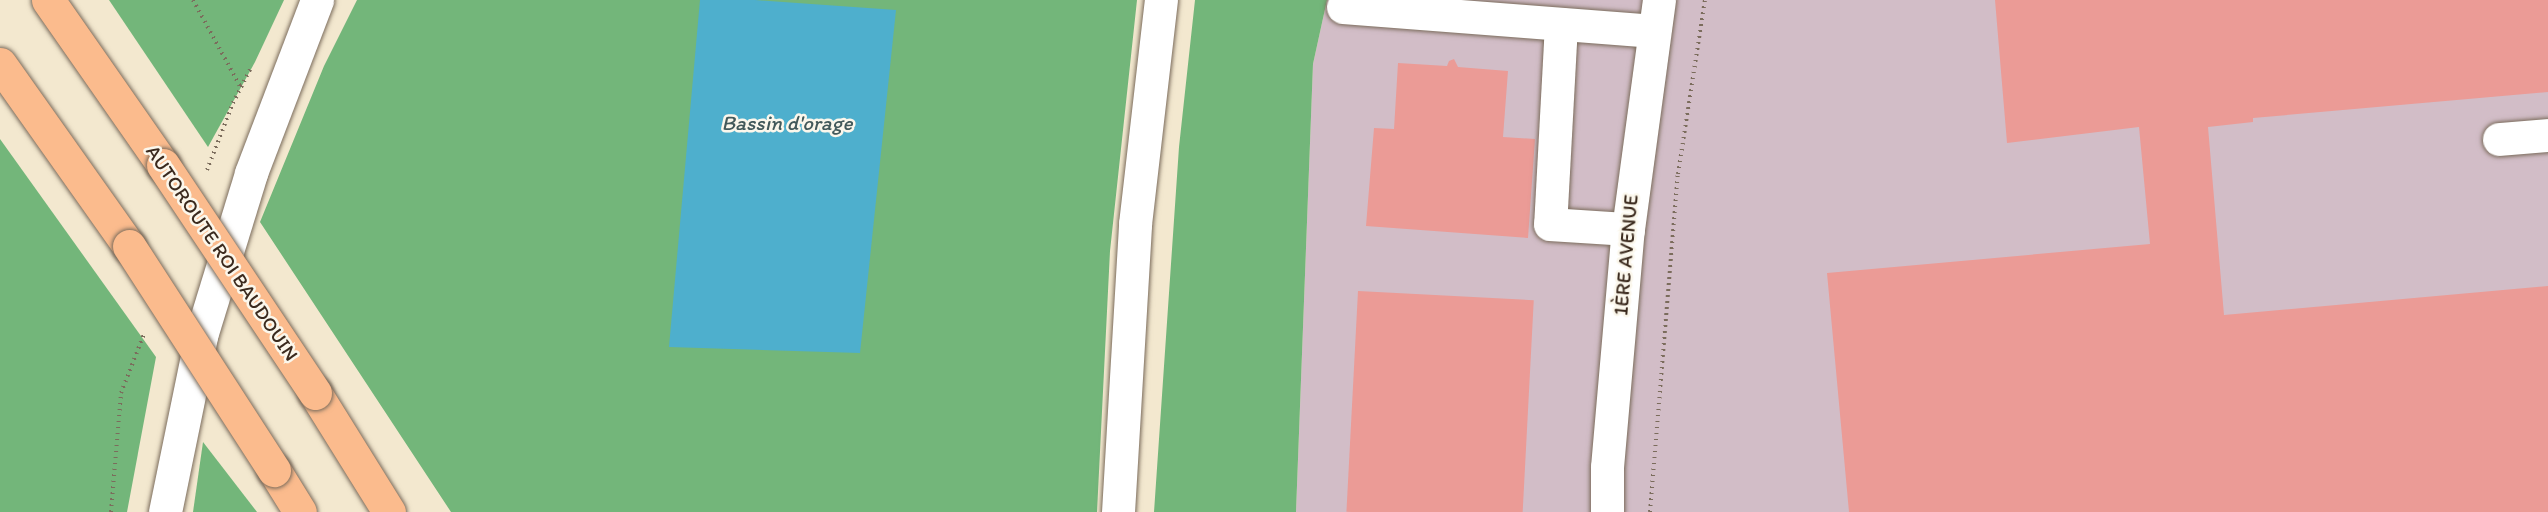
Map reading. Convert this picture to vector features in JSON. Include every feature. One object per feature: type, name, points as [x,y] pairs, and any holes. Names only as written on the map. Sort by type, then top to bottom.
[{"type":"highway","name":"AUTOROUTE ROI BAUDOUIN","points":[[48,0],[163,165],[315,393],[389,512]]},
{"type":"highway","points":[[0,64],[129,246],[300,512]]},
{"type":"street","points":[[165,512],[201,336],[251,173],[317,0]]},
{"type":"street","points":[[1118,512],[1135,225],[1161,0]]},
{"type":"street","points":[[1343,7],[1562,24],[1656,15]]},
{"type":"street","name":"1ÈRE AVENUE","points":[[1606,512],[1607,467],[1628,229],[1656,15]]},
{"type":"street","points":[[1562,24],[1550,224],[1628,229]]},
{"type":"street","points":[[2499,139],[2548,135]]},
{"type":"path","points":[[193,0],[241,88]]},
{"type":"path","points":[[1650,512],[1678,174],[1705,0]]},
{"type":"shaded area","points":[[1327,0],[2548,0],[2548,512],[1296,512],[1313,64]]},
{"type":"green space","points":[[109,0],[284,0],[255,62],[208,147]]},
{"type":"green space","points":[[357,0],[1137,0],[1110,251],[1097,512],[451,512],[260,222],[324,66]]},
{"type":"green space","points":[[1195,0],[1327,0],[1313,64],[1296,512],[1154,512],[1179,147]]},
{"type":"green space","points":[[0,139],[156,357],[127,512],[0,512]]},
{"type":"green space","points":[[203,442],[257,512],[193,512]]},
{"type":"water","name":"Bassin d'orage","points":[[700,0],[755,0],[896,10],[860,353],[669,347]]},
{"type":"building","points":[[1995,0],[2548,0],[2548,92],[2253,118],[2253,122],[2208,127],[2224,315],[2548,286],[2548,512],[1849,512],[1827,273],[2150,244],[2139,127],[2007,143]]},
{"type":"building","points":[[1454,59],[1458,67],[1508,71],[1503,137],[1535,139],[1528,238],[1366,226],[1374,128],[1394,129],[1398,63],[1447,66],[1449,61]]},
{"type":"building","points":[[1358,291],[1534,300],[1523,512],[1346,512]]}]
